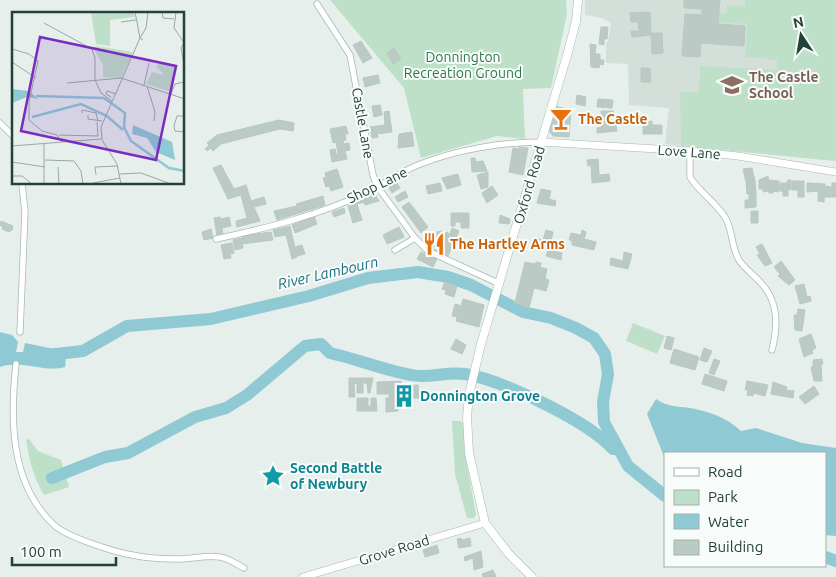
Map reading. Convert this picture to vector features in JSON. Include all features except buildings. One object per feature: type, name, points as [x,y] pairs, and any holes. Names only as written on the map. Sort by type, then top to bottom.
[{"type":"main road","name":"Oxford Road","points":[[485,523],[469,453],[467,430],[469,395],[570,45],[578,0]]},
{"type":"main road","points":[[485,523],[508,553],[532,577]]},
{"type":"street","name":"Castle Lane","points":[[317,4],[350,54],[373,175],[377,186],[415,238],[435,254],[500,284]]},
{"type":"street","points":[[0,123],[12,135]]},
{"type":"street","name":"Love Lane","points":[[541,142],[690,151],[738,156],[836,172]]},
{"type":"street","name":"Shop Lane","points":[[216,239],[296,220],[369,192],[419,164],[438,158],[472,150],[541,142]]},
{"type":"street","points":[[690,151],[690,177],[726,218],[740,262],[761,282],[772,300],[777,317],[777,330],[772,350]]},
{"type":"street","points":[[20,332],[25,212],[22,185]]},
{"type":"street","points":[[395,250],[415,238]]},
{"type":"street","points":[[16,364],[12,400],[14,435],[18,459],[37,505],[55,526],[87,542],[132,555],[179,559],[200,556],[222,557],[244,568]]},
{"type":"street","name":"Grove Road","points":[[303,577],[485,523]]},
{"type":"shaded area","name":"The Castle School","points":[[585,0],[836,0],[836,161],[665,144],[669,108],[629,105],[628,64],[606,63],[606,43],[611,23],[601,18],[585,15]]},
{"type":"green space","name":"Donnington Recreation Ground","points":[[330,0],[566,0],[567,14],[551,88],[523,89],[525,139],[497,136],[421,158],[404,88]]},
{"type":"green space","name":"The Castle School","points":[[745,0],[836,0],[836,161],[681,146],[680,92],[699,92],[700,66],[777,70],[777,60],[745,57],[747,24],[718,22],[719,13],[727,13],[727,5],[745,6]]},
{"type":"green space","points":[[633,323],[665,336],[657,354],[626,341]]},
{"type":"green space","points":[[452,421],[463,423],[467,465],[476,514],[474,518],[467,518],[455,474]]},
{"type":"green space","points":[[29,439],[38,451],[61,460],[69,487],[44,495],[30,462],[26,440]]},
{"type":"water","points":[[0,332],[12,335],[18,342],[16,352],[23,352],[25,343],[59,350],[66,357],[65,367],[49,368],[16,364],[0,367]]},
{"type":"water","points":[[656,399],[668,405],[711,413],[730,422],[741,431],[756,428],[802,443],[836,448],[836,536],[826,535],[826,452],[664,452],[664,456],[647,414]]},
{"type":"waterway","name":"River Lambourn","points":[[47,355],[83,351],[127,326],[211,319],[309,296],[368,278],[418,272],[448,277],[471,285],[523,312],[551,318],[594,338],[605,354],[608,374],[603,402],[604,422],[628,466],[664,495]]},
{"type":"waterway","points":[[52,478],[105,457],[128,453],[195,417],[226,408],[247,395],[305,346],[321,344],[330,353],[401,373],[418,376],[458,373],[500,384],[544,403],[585,426],[613,449]]},
{"type":"waterway","name":"River Lambourn","points":[[826,557],[836,561]]},
{"type":"place","name":"The Castle School","points":[[732,85]]},
{"type":"place","name":"The Castle","points":[[561,119]]},
{"type":"place","name":"The Hartley Arms","points":[[434,244]]},
{"type":"place","name":"Donnington Grove","points":[[404,396]]},
{"type":"place","name":"Second Battle of Newbury","points":[[273,476]]}]
